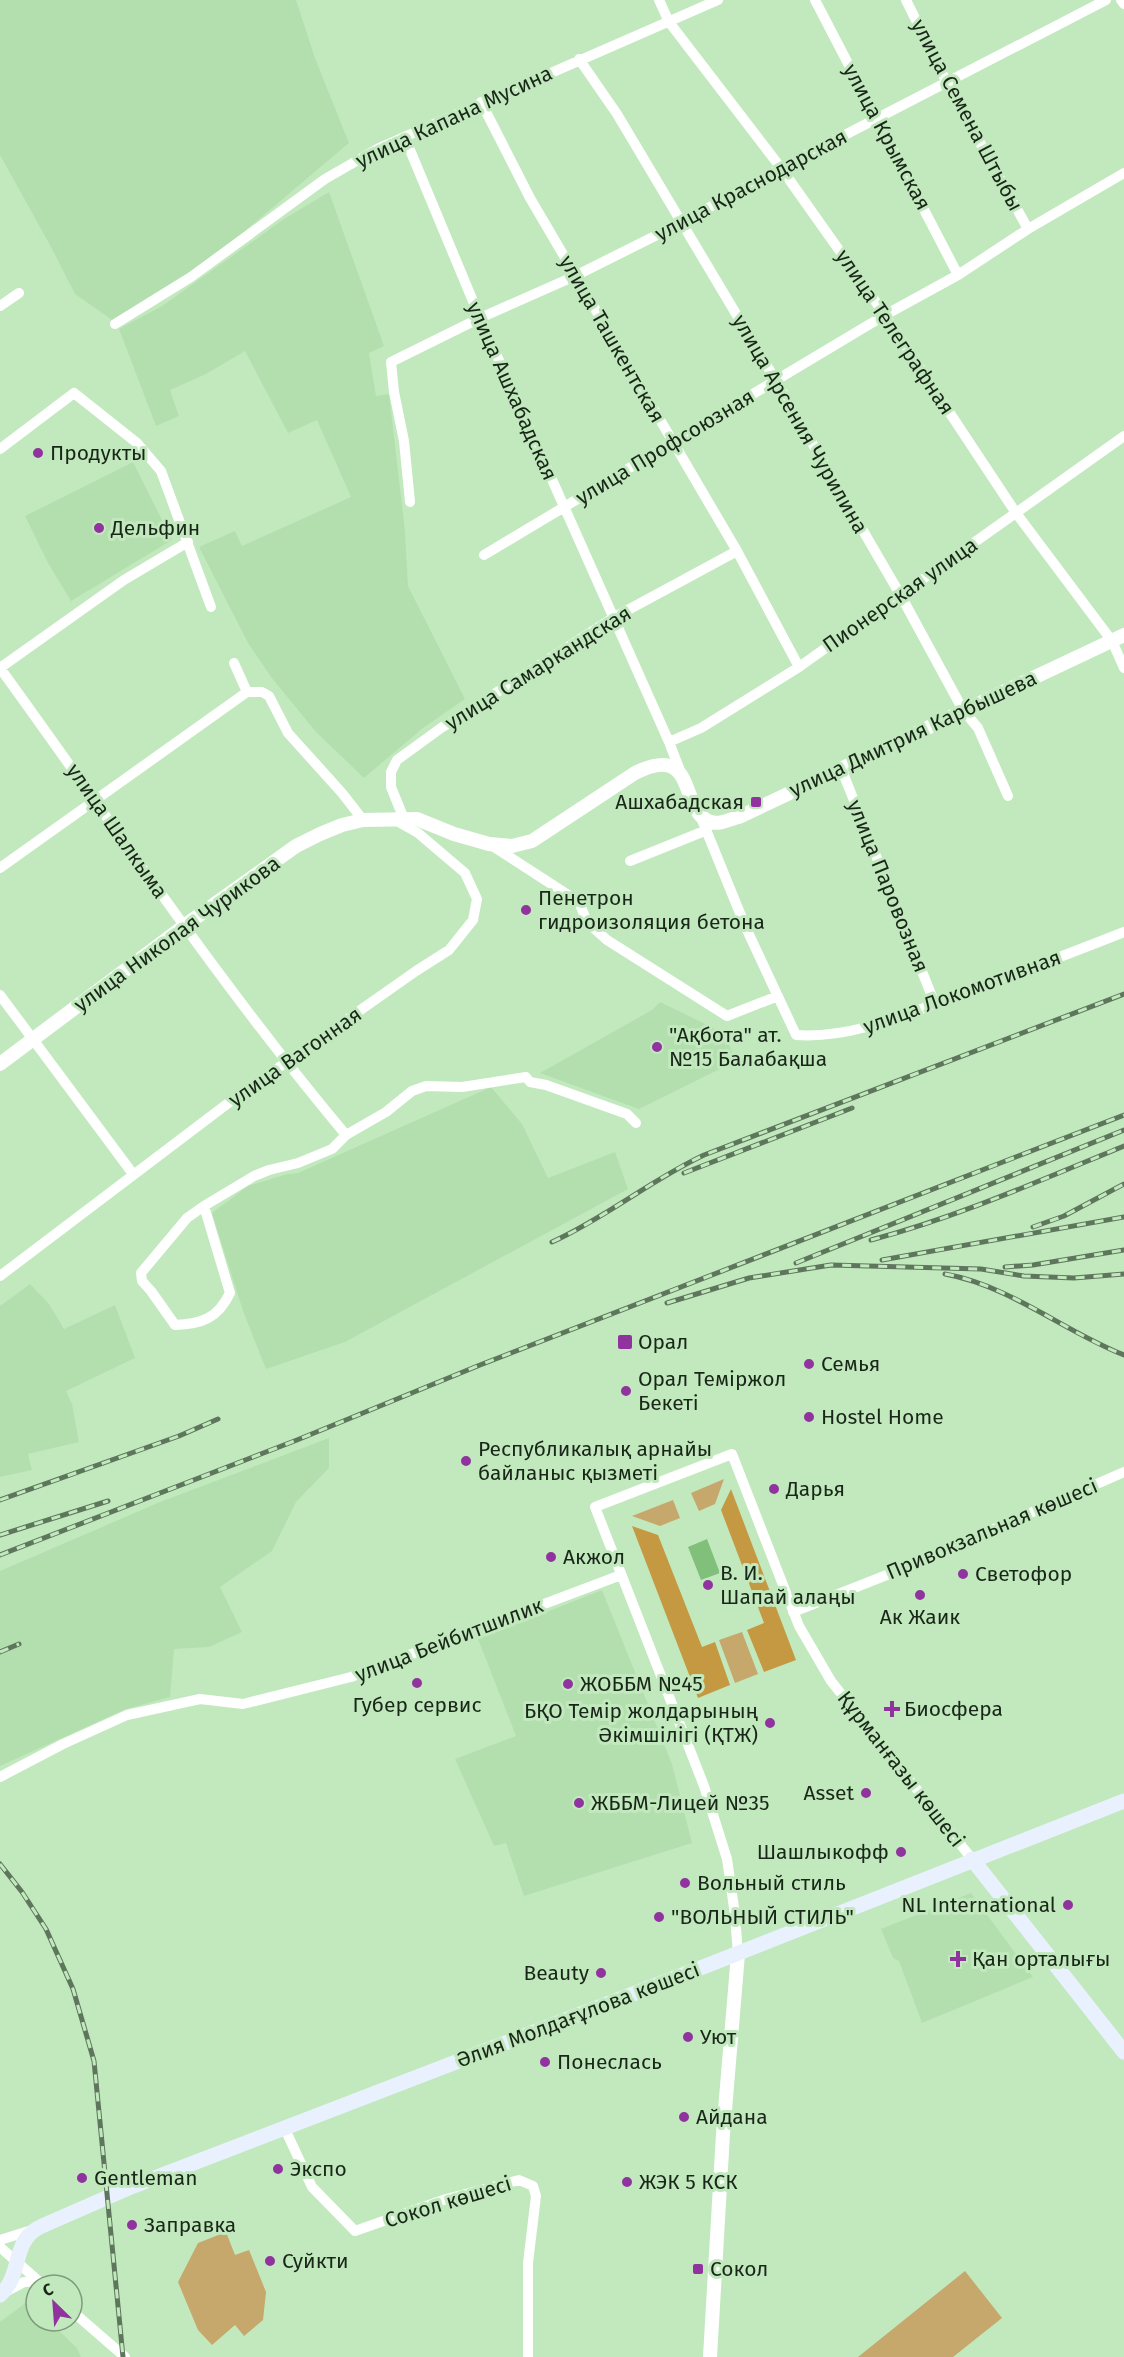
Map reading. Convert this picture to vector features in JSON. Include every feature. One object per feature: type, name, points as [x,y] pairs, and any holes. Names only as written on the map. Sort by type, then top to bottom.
[{"type":"main road","name":"Әлия Молдағұлова көшесі","points":[[32,2230],[131,2187],[738,1953],[1124,1801]]},
{"type":"main road","name":"Құрманғазы көшесі","points":[[972,1859],[1124,2052]]},
{"type":"main road","points":[[1,2294],[10,2284],[24,2240],[32,2230]]},
{"type":"street","name":"улица Телеграфная","points":[[659,0],[669,22],[781,168],[885,315],[1016,513],[1118,638],[1124,668]]},
{"type":"street","name":"улица Капана Мусина","points":[[115,324],[191,277],[325,179],[380,148],[718,0]]},
{"type":"street","name":"улица Крымская","points":[[815,0],[958,275]]},
{"type":"street","name":"улица Семена Штыбы","points":[[906,0],[947,83],[1028,229]]},
{"type":"street","name":"улица Краснодарская","points":[[410,502],[404,441],[394,392],[391,362],[480,318],[575,276],[681,223],[781,168],[1107,0]]},
{"type":"street","points":[[1121,0],[1124,4]]},
{"type":"street","name":"улица Арсения Чурилина","points":[[579,59],[617,114],[901,596],[963,710],[978,728],[1008,796]]},
{"type":"street","name":"улица Ташкентская","points":[[481,102],[530,198],[737,551],[799,668]]},
{"type":"street","name":"улица Ашхабадская","points":[[405,138],[480,318],[681,773]]},
{"type":"street","name":"улица Профсоюзная","points":[[484,555],[885,315],[958,275],[1028,229],[1124,173]]},
{"type":"street","points":[[0,306],[19,292]]},
{"type":"street","points":[[0,449],[74,393],[137,443],[161,471],[211,607]]},
{"type":"street","name":"Пионерская улица","points":[[669,742],[701,728],[799,668],[1124,436]]},
{"type":"street","points":[[0,668],[124,580],[188,543]]},
{"type":"street","name":"улица Самаркандская","points":[[398,819],[391,787],[391,772],[397,760],[441,728],[613,618],[737,551]]},
{"type":"street","name":"улица Дмитрия Карбышева","points":[[700,815],[711,822],[722,822],[739,817],[1118,638]]},
{"type":"street","points":[[234,663],[247,692]]},
{"type":"street","name":"улица Шалкыма","points":[[0,668],[184,926],[286,1064],[346,1135]]},
{"type":"street","points":[[0,689],[10,682]]},
{"type":"street","points":[[0,868],[247,692],[262,692],[268,696],[288,733],[363,820]]},
{"type":"street","name":"улица Николая Чурикова","points":[[0,1064],[184,926],[296,846],[342,825],[363,820],[417,819],[454,834],[489,844],[512,846],[532,842],[649,765],[661,764],[681,773]]},
{"type":"street","name":"улица Паровозная","points":[[841,768],[935,1004]]},
{"type":"street","points":[[489,844],[579,902],[587,922],[607,940],[727,1016],[778,996],[746,928],[681,773]]},
{"type":"street","name":"улица Вагонная","points":[[0,1276],[231,1101],[449,950],[473,920],[477,899],[465,873],[398,819]]},
{"type":"street","points":[[630,861],[706,830]]},
{"type":"street","name":"улица Локомотивная","points":[[778,996],[796,1035],[816,1036],[860,1030],[1124,932]]},
{"type":"street","points":[[0,995],[133,1174]]},
{"type":"street","points":[[204,1206],[230,1293],[223,1306],[212,1317],[175,1325],[158,1299],[142,1281],[141,1273],[187,1218],[204,1206],[254,1176],[298,1163],[332,1149],[346,1135],[386,1112],[412,1091],[426,1086],[462,1087],[526,1077],[530,1082],[546,1085],[627,1114],[636,1123]]},
{"type":"street","name":"Құрманғазы көшесі","points":[[621,1575],[595,1508],[732,1454],[799,1626],[831,1680],[972,1859]]},
{"type":"street","name":"Привокзальная көшесі","points":[[793,1612],[907,1567],[1124,1472]]},
{"type":"street","points":[[621,1575],[704,1786],[727,1859],[738,1953],[723,2134],[710,2357]]},
{"type":"street","name":"улица Бейбитшилик","points":[[0,1777],[63,1744],[128,1715],[200,1699],[243,1704],[351,1677],[621,1575]]},
{"type":"street","name":"Сокол көшесі","points":[[284,2127],[312,2187],[355,2231],[446,2199],[519,2180],[534,2186],[536,2196],[528,2263],[528,2357]]},
{"type":"street","points":[[0,2240],[32,2230]]},
{"type":"street","points":[[0,2247],[30,2273]]},
{"type":"street","points":[[1,2294],[24,2282]]},
{"type":"street","points":[[84,2323],[115,2353],[125,2357]]},
{"type":"shaded area","points":[[0,0],[296,0],[315,58],[349,143],[207,263],[115,322],[75,294],[0,155]]},
{"type":"shaded area","points":[[329,192],[384,346],[369,353],[376,396],[389,394],[405,531],[408,586],[465,699],[423,728],[364,778],[316,732],[271,677],[248,643],[199,547],[235,531],[242,546],[351,497],[317,420],[288,433],[245,351],[206,374],[170,390],[179,416],[156,426],[119,329],[162,306],[284,219]]},
{"type":"shaded area","name":"Дельфин","points":[[133,462],[172,540],[71,601],[48,563],[25,516]]},
{"type":"shaded area","name":"\"Ақбота\" ат. №15 Балабақша","points":[[660,1002],[724,1033],[736,1061],[639,1109],[540,1073],[652,1010]]},
{"type":"shaded area","points":[[491,1087],[522,1124],[548,1178],[615,1152],[628,1189],[345,1342],[266,1369],[243,1311],[212,1213],[248,1186],[287,1174],[298,1173]]},
{"type":"shaded area","points":[[30,1284],[49,1304],[64,1329],[115,1305],[135,1358],[66,1391],[72,1404],[79,1442],[28,1454],[32,1470],[0,1477],[0,1306]]},
{"type":"shaded area","points":[[329,1438],[329,1468],[296,1502],[272,1551],[220,1587],[242,1632],[209,1647],[174,1649],[170,1697],[126,1709],[0,1766],[0,1571],[160,1502]]},
{"type":"shaded area","points":[[724,1479],[715,1504],[699,1511],[691,1493]]},
{"type":"shaded area","points":[[731,1489],[796,1660],[764,1672],[747,1630],[764,1623],[721,1510]]},
{"type":"shaded area","points":[[673,1500],[680,1518],[660,1526],[632,1516]]},
{"type":"shaded area","points":[[632,1526],[658,1535],[702,1647],[715,1642],[730,1685],[698,1698]]},
{"type":"shaded area","points":[[707,1539],[720,1573],[701,1580],[688,1547]]},
{"type":"shaded area","points":[[602,1590],[672,1764],[692,1843],[524,1896],[506,1843],[494,1846],[455,1759],[516,1736],[478,1639]]},
{"type":"shaded area","points":[[742,1632],[758,1674],[735,1683],[719,1640]]},
{"type":"shaded area","name":"Қан орталығы","points":[[971,1893],[1033,1977],[922,2023],[899,1961],[893,1958],[881,1929]]},
{"type":"shaded area","points":[[226,2232],[235,2255],[249,2250],[266,2292],[263,2320],[244,2336],[235,2325],[212,2345],[198,2330],[178,2282],[198,2243]]},
{"type":"shaded area","points":[[965,2271],[1002,2318],[953,2357],[858,2357]]},
{"type":"shaded area","points":[[24,2304],[24,2333],[61,2333],[77,2348],[81,2357],[0,2357],[0,2322]]},
{"type":"railway","points":[[552,1242],[591,1222],[665,1176],[704,1155],[1124,994]]},
{"type":"railway","points":[[684,1173],[852,1108]]},
{"type":"railway","points":[[0,1555],[297,1440],[480,1365],[1124,1115]]},
{"type":"railway","points":[[796,1263],[1124,1130]]},
{"type":"railway","points":[[871,1240],[967,1209],[1124,1146]]},
{"type":"railway","points":[[1033,1227],[1064,1216],[1124,1184]]},
{"type":"railway","points":[[882,1260],[1124,1217]]},
{"type":"railway","points":[[1005,1267],[1033,1265],[1124,1250]]},
{"type":"railway","points":[[667,1303],[749,1278],[831,1265],[981,1269],[1024,1276],[1074,1278],[1124,1274]]},
{"type":"railway","points":[[945,1274],[992,1288],[1124,1355]]},
{"type":"railway","points":[[0,1500],[179,1436],[218,1419]]},
{"type":"railway","points":[[0,1535],[108,1501]]},
{"type":"railway","points":[[0,1652],[19,1644]]},
{"type":"railway","points":[[0,1864],[46,1929],[73,1989],[94,2061],[123,2357]]},
{"type":"place","name":"Продукты","points":[[38,453]]},
{"type":"place","name":"Дельфин","points":[[99,528]]},
{"type":"place","name":"Ашхабадская","points":[[756,802]]},
{"type":"place","name":"Пенетрон гидроизоляция бетона","points":[[526,910]]},
{"type":"place","name":"\"Ақбота\" ат. №15 Балабақша","points":[[657,1047]]},
{"type":"place","name":"Орал","points":[[625,1342]]},
{"type":"place","name":"Семья","points":[[809,1364]]},
{"type":"place","name":"Орал Теміржол Бекеті","points":[[626,1391]]},
{"type":"place","name":"Hostel Home","points":[[809,1417]]},
{"type":"place","name":"Республикалық арнайы байланыс қызметі","points":[[466,1461]]},
{"type":"place","name":"Дарья","points":[[774,1489]]},
{"type":"place","name":"Акжол","points":[[551,1557]]},
{"type":"place","name":"Светофор","points":[[963,1574]]},
{"type":"place","name":"В. И. Шапай алаңы","points":[[708,1585]]},
{"type":"place","name":"Ак Жаик","points":[[920,1595]]},
{"type":"place","name":"Губер сервис","points":[[417,1683]]},
{"type":"place","name":"ЖОББМ №45","points":[[568,1684]]},
{"type":"place","name":"Биосфера","points":[[892,1709]]},
{"type":"place","name":"БҚО Темір жолдарының Әкімшілігі (ҚТЖ)","points":[[770,1723]]},
{"type":"place","name":"Asset","points":[[866,1793]]},
{"type":"place","name":"ЖББМ-Лицей №35","points":[[579,1803]]},
{"type":"place","name":"Шашлыкофф","points":[[901,1852]]},
{"type":"place","name":"Вольный стиль","points":[[685,1883]]},
{"type":"place","name":"NL International","points":[[1068,1905]]},
{"type":"place","name":"\"ВОЛЬНЫЙ СТИЛЬ\"","points":[[659,1917]]},
{"type":"place","name":"Қан орталығы","points":[[958,1959]]},
{"type":"place","name":"Beauty","points":[[601,1973]]},
{"type":"place","name":"Уют","points":[[688,2037]]},
{"type":"place","name":"Понеслась","points":[[545,2062]]},
{"type":"place","name":"Айдана","points":[[684,2117]]},
{"type":"place","name":"Экспо","points":[[278,2169]]},
{"type":"place","name":"Gentleman","points":[[82,2178]]},
{"type":"place","name":"ЖЭК 5 КСК","points":[[627,2182]]},
{"type":"place","name":"Заправка","points":[[132,2225]]},
{"type":"place","name":"Суйкти","points":[[270,2261]]},
{"type":"place","name":"Сокол","points":[[698,2269]]}]
